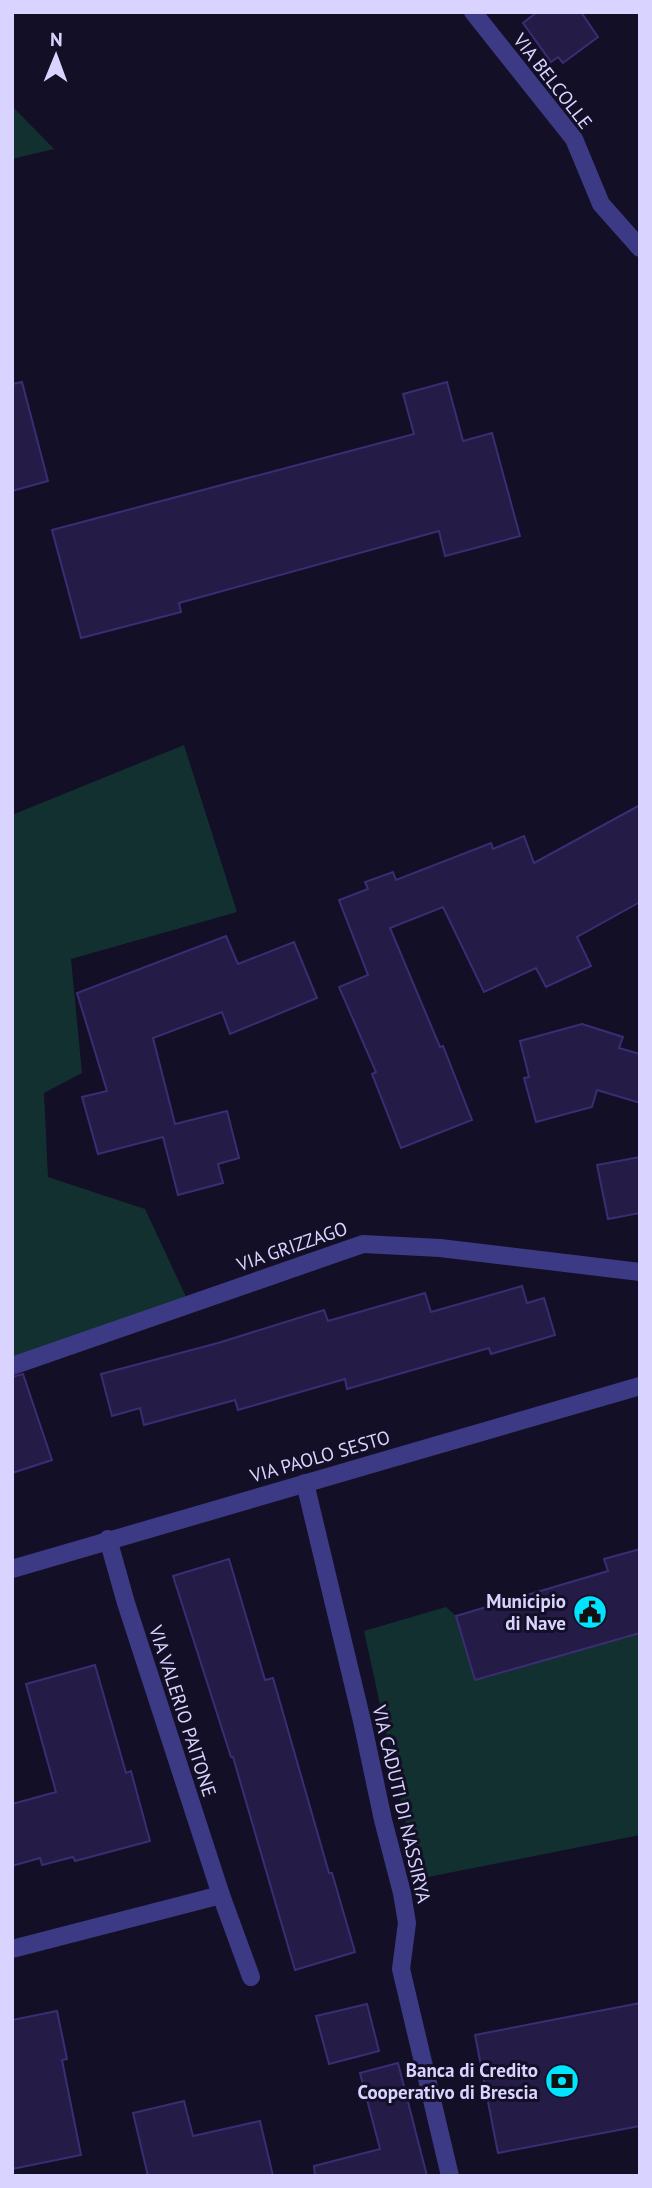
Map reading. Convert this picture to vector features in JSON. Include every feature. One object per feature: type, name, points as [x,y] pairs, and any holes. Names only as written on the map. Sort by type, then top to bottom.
[{"type":"street","name":"VIA BELCOLLE","points":[[473,12],[574,139],[601,204],[640,248]]},
{"type":"street","name":"VIA GRIZZAGO","points":[[12,1366],[363,1244],[440,1248],[640,1272]]},
{"type":"street","name":"VIA PAOLO SESTO","points":[[12,1569],[640,1386]]},
{"type":"street","name":"VIA CADUTI DI NASSIRYA","points":[[305,1483],[402,1893],[407,1923],[401,1969],[450,2176]]},
{"type":"street","name":"VIA VALERIO PAITONE","points":[[108,1539],[126,1603],[221,1895],[251,1977]]},
{"type":"street","points":[[12,1949],[221,1895]]},
{"type":"green space","points":[[12,106],[54,149],[12,159]]},
{"type":"green space","points":[[184,745],[237,912],[71,959],[82,1073],[44,1093],[48,1177],[145,1209],[188,1301],[12,1364],[12,815]]},
{"type":"green space","points":[[446,1607],[456,1616],[475,1680],[640,1633],[640,1835],[418,1879],[364,1631]]},
{"type":"building","points":[[537,12],[581,12],[598,37],[563,63],[558,57],[551,62],[523,23]]},
{"type":"building","points":[[22,382],[48,481],[12,491],[12,384]]},
{"type":"building","points":[[447,382],[463,441],[492,433],[520,536],[445,556],[439,531],[179,603],[181,612],[81,638],[52,530],[414,434],[403,394]]},
{"type":"building","points":[[640,805],[640,902],[577,937],[591,966],[546,987],[536,968],[484,992],[443,907],[390,928],[440,1047],[443,1046],[472,1120],[401,1148],[372,1074],[376,1072],[339,987],[368,975],[339,900],[368,889],[365,882],[393,872],[396,880],[491,843],[493,849],[524,836],[534,863]]},
{"type":"building","points":[[226,936],[238,964],[294,942],[317,998],[230,1034],[222,1012],[153,1038],[175,1124],[227,1111],[239,1158],[218,1164],[223,1183],[178,1195],[163,1137],[98,1154],[82,1097],[107,1091],[77,993]]},
{"type":"building","points":[[582,1024],[623,1037],[619,1048],[640,1054],[640,1103],[597,1090],[592,1107],[536,1122],[524,1078],[529,1077],[520,1041]]},
{"type":"building","points":[[640,1157],[640,1213],[608,1219],[597,1165]]},
{"type":"building","points":[[522,1286],[527,1303],[544,1298],[555,1335],[491,1354],[489,1348],[347,1389],[345,1379],[238,1410],[235,1400],[144,1425],[140,1408],[112,1416],[101,1374],[218,1343],[324,1310],[328,1321],[425,1293],[431,1312]]},
{"type":"building","points":[[23,1374],[52,1460],[12,1473],[12,1377]]},
{"type":"building","points":[[640,1549],[640,1633],[475,1680],[456,1616],[608,1571],[604,1559]]},
{"type":"building","points":[[229,1559],[265,1680],[273,1678],[329,1873],[332,1873],[355,1952],[295,1970],[233,1757],[173,1576]]},
{"type":"building","points":[[95,1665],[126,1773],[131,1771],[150,1841],[75,1861],[73,1857],[42,1865],[40,1858],[12,1866],[12,1804],[56,1792],[26,1684]]},
{"type":"building","name":"Banca di Credito Cooperativo di Brescia","points":[[640,2003],[640,2126],[498,2153],[475,2035]]},
{"type":"building","points":[[367,2004],[379,2051],[329,2064],[316,2016]]},
{"type":"building","points":[[57,2011],[67,2059],[62,2060],[81,2155],[12,2169],[12,2020]]},
{"type":"building","points":[[398,2063],[427,2176],[315,2176],[314,2166],[380,2149],[360,2073]]},
{"type":"building","points":[[184,2101],[193,2136],[260,2121],[273,2176],[148,2176],[133,2113]]},
{"type":"place","name":"Municipio di Nave","points":[[590,1612]]},
{"type":"place","name":"Banca di Credito Cooperativo di Brescia","points":[[562,2081]]}]
